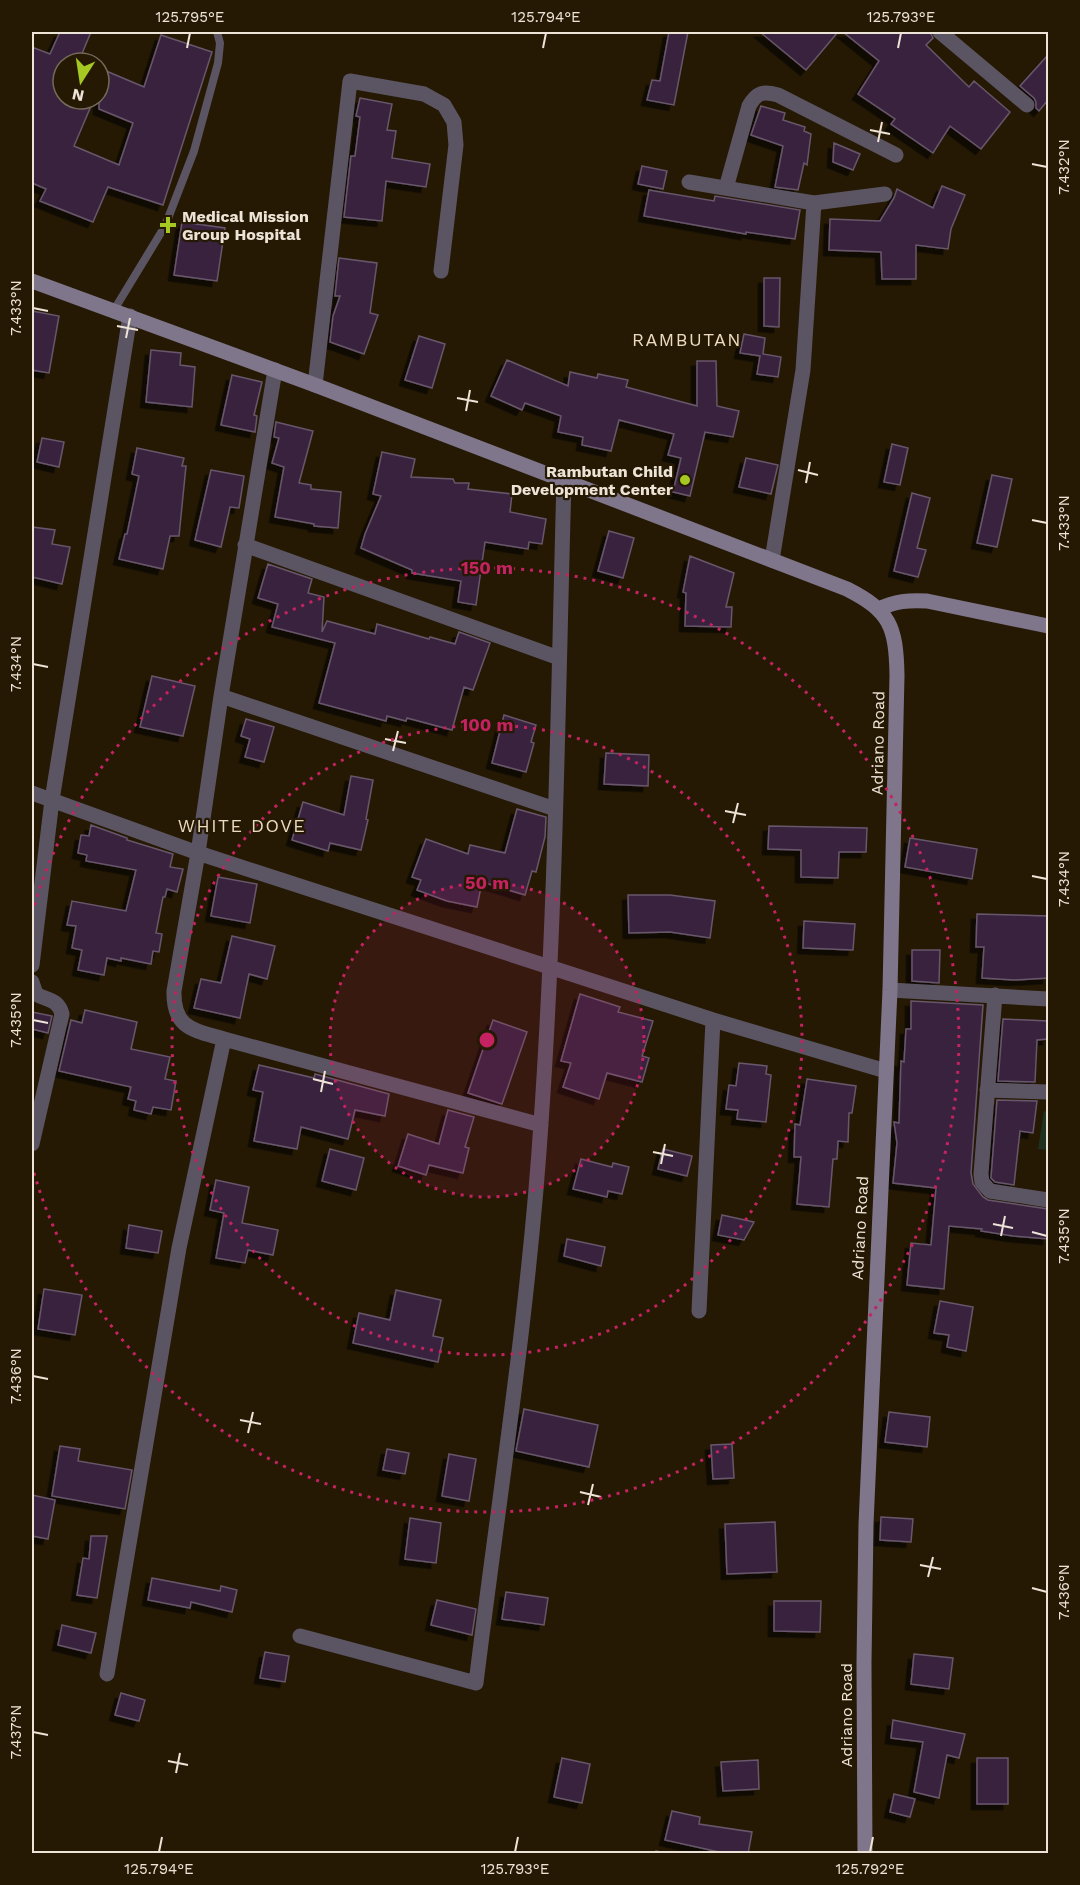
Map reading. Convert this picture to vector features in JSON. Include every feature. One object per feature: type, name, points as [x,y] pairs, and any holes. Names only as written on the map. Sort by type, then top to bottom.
[{"type":"street","points":[[940,32],[1027,105]]},
{"type":"street","points":[[315,385],[350,81],[424,94],[444,105],[454,122],[456,145],[441,271]]},
{"type":"street","points":[[726,188],[749,106],[754,97],[761,93],[778,95],[896,155]]},
{"type":"street","points":[[689,182],[814,203],[885,194]]},
{"type":"street","points":[[772,560],[803,370],[814,203]]},
{"type":"street","points":[[32,281],[315,385],[847,589],[867,599],[879,609],[899,601],[927,601],[1048,626]]},
{"type":"street","points":[[32,964],[52,800],[130,316]]},
{"type":"street","points":[[275,370],[220,696],[198,852],[174,991],[175,1010],[180,1021],[191,1029],[541,1125]]},
{"type":"street","points":[[300,1636],[476,1683],[518,1369],[541,1125],[550,967],[564,480]]},
{"type":"street","points":[[245,545],[559,658]]},
{"type":"street","name":"Adriano Road","points":[[865,1854],[866,1524],[890,990],[897,655],[889,623],[879,609]]},
{"type":"street","points":[[220,696],[555,809]]},
{"type":"street","points":[[32,793],[198,852],[550,967],[713,1020],[886,1071]]},
{"type":"street","points":[[32,982],[36,994],[56,1002],[62,1014],[32,1144]]},
{"type":"street","points":[[890,990],[1048,999]]},
{"type":"street","points":[[995,996],[982,1182],[990,1191],[1048,1200]]},
{"type":"street","points":[[699,1311],[713,1020]]},
{"type":"street","points":[[107,1674],[179,1248],[224,1039]]},
{"type":"street","points":[[987,1090],[1048,1092]]},
{"type":"lane","points":[[114,310],[165,226],[194,151],[218,63],[220,43],[217,32]]},
{"type":"path","points":[[655,1851],[665,1854]]},
{"type":"green space","points":[[1044,1111],[1048,1112],[1048,1150],[1038,1149]]},
{"type":"building","points":[[60,32],[91,32],[83,51],[51,51]]},
{"type":"building","points":[[669,32],[688,32],[674,105],[647,100],[652,80],[660,81]]},
{"type":"building","points":[[760,32],[838,32],[806,70]]},
{"type":"building","points":[[843,32],[930,32],[933,38],[926,45],[969,87],[974,81],[1010,112],[981,149],[950,126],[933,153],[891,124],[895,119],[858,94],[879,61]]},
{"type":"building","points":[[161,35],[212,52],[163,205],[108,187],[93,222],[40,201],[46,189],[32,183],[32,47],[50,54],[51,52],[51,111],[89,111],[74,146],[119,165],[133,123],[104,111],[111,111],[111,73],[144,87]]},
{"type":"building","points":[[1048,55],[1048,100],[1039,111],[1034,98],[1020,86]]},
{"type":"building","points":[[360,98],[392,104],[387,130],[396,131],[392,158],[430,164],[426,187],[386,181],[382,221],[344,217],[351,156],[355,156],[360,117],[356,116]]},
{"type":"building","points":[[761,106],[785,113],[783,120],[805,127],[804,131],[811,134],[807,165],[804,163],[798,190],[775,187],[783,146],[751,135]]},
{"type":"building","points":[[834,143],[860,154],[853,170],[833,162]]},
{"type":"building","points":[[642,166],[667,171],[663,189],[638,184]]},
{"type":"building","points":[[942,186],[965,195],[951,229],[948,249],[916,245],[916,279],[882,279],[881,252],[829,250],[830,219],[880,221],[897,189],[933,208]]},
{"type":"building","points":[[649,190],[714,201],[715,196],[800,210],[795,239],[746,232],[746,234],[644,216]]},
{"type":"building","points":[[182,222],[225,228],[217,281],[174,275]]},
{"type":"building","points":[[339,258],[377,263],[370,313],[378,315],[364,354],[330,342],[333,316],[340,296],[335,296]]},
{"type":"building","points":[[764,278],[780,278],[779,327],[764,326]]},
{"type":"building","points":[[32,311],[59,316],[49,373],[32,370]]},
{"type":"building","points":[[744,334],[765,338],[763,354],[781,357],[778,377],[757,374],[760,356],[740,353]]},
{"type":"building","points":[[419,336],[445,344],[432,388],[405,380]]},
{"type":"building","points":[[151,350],[181,353],[180,365],[195,367],[192,407],[146,402]]},
{"type":"building","points":[[507,360],[568,386],[570,372],[597,378],[598,374],[628,380],[626,387],[697,406],[697,361],[716,361],[717,406],[739,411],[733,437],[705,432],[690,496],[673,492],[681,458],[668,455],[674,434],[619,420],[611,451],[582,445],[583,437],[558,432],[561,416],[525,403],[522,410],[491,396]]},
{"type":"building","points":[[232,375],[262,382],[254,415],[257,416],[255,432],[221,425]]},
{"type":"building","points":[[276,422],[313,431],[299,483],[311,485],[311,489],[341,492],[338,528],[314,526],[314,524],[275,517],[284,467],[272,463],[279,438],[274,437]]},
{"type":"building","points":[[42,438],[64,442],[59,467],[37,462]]},
{"type":"building","points":[[892,444],[908,448],[900,485],[884,482]]},
{"type":"building","points":[[137,448],[184,458],[182,466],[186,466],[179,536],[170,536],[163,569],[119,559],[125,534],[127,534],[139,476],[132,474]]},
{"type":"building","points":[[382,452],[415,459],[411,477],[453,479],[455,483],[469,483],[468,489],[512,494],[510,512],[546,519],[542,544],[529,542],[528,549],[485,542],[476,605],[458,602],[461,581],[412,573],[412,570],[361,548],[381,496],[373,494]]},
{"type":"building","points":[[746,458],[778,465],[771,494],[739,487]]},
{"type":"building","points":[[211,470],[244,476],[239,508],[230,507],[221,547],[195,540]]},
{"type":"building","points":[[992,475],[1012,479],[997,547],[977,543]]},
{"type":"building","points":[[912,493],[930,498],[917,548],[926,550],[918,577],[894,571]]},
{"type":"building","points":[[32,527],[55,530],[52,544],[70,547],[62,584],[32,577]]},
{"type":"building","points":[[609,531],[634,538],[623,578],[598,571]]},
{"type":"building","points":[[690,556],[734,573],[726,607],[732,607],[731,627],[685,626],[686,593],[683,592]]},
{"type":"building","points":[[268,564],[312,579],[308,593],[324,597],[322,632],[327,621],[375,634],[377,624],[455,644],[459,632],[490,643],[473,690],[464,687],[452,730],[407,718],[406,721],[387,716],[386,721],[319,703],[335,643],[272,627],[278,604],[258,598]]},
{"type":"building","points":[[152,676],[195,686],[183,736],[140,727]]},
{"type":"building","points":[[504,715],[536,725],[526,772],[492,763]]},
{"type":"building","points":[[246,719],[274,727],[264,762],[245,757],[250,739],[241,736]]},
{"type":"building","points":[[606,753],[649,755],[648,786],[604,784]]},
{"type":"building","points":[[351,776],[373,780],[366,819],[368,820],[361,850],[330,843],[328,851],[292,840],[303,802],[344,815]]},
{"type":"building","points":[[517,809],[546,817],[545,837],[536,872],[532,871],[525,895],[482,882],[477,907],[447,901],[417,890],[421,880],[412,877],[426,839],[468,854],[470,845],[505,853]]},
{"type":"building","points":[[91,825],[127,838],[127,840],[173,854],[170,867],[183,869],[177,892],[167,889],[163,897],[156,933],[162,934],[159,952],[153,951],[151,964],[121,958],[121,961],[107,958],[104,975],[78,970],[82,950],[72,948],[76,926],[67,925],[72,901],[126,911],[136,870],[86,861],[87,855],[78,853],[81,835],[89,836]]},
{"type":"building","points":[[769,826],[867,828],[866,852],[839,852],[838,878],[801,877],[801,850],[768,849]]},
{"type":"building","points":[[910,838],[977,849],[972,879],[905,867]]},
{"type":"building","points":[[218,877],[257,884],[250,923],[211,916]]},
{"type":"building","points":[[628,895],[670,895],[715,901],[710,938],[670,932],[629,933]]},
{"type":"building","points":[[977,914],[1048,916],[1048,978],[1014,980],[982,978],[984,947],[976,947]]},
{"type":"building","points":[[804,921],[855,924],[853,950],[803,948]]},
{"type":"building","points":[[232,936],[275,946],[267,979],[249,974],[240,1018],[194,1008],[201,979],[221,983]]},
{"type":"building","points":[[912,950],[940,950],[939,983],[912,981]]},
{"type":"building","points":[[580,994],[620,1007],[618,1012],[653,1021],[642,1056],[649,1058],[642,1082],[607,1073],[599,1099],[563,1087],[571,1063],[561,1061]]},
{"type":"building","points":[[911,1001],[983,1005],[971,1173],[973,1184],[988,1200],[1048,1209],[1048,1239],[949,1226],[944,1289],[907,1285],[911,1243],[931,1245],[936,1188],[893,1183],[897,1143],[894,1122],[899,1123],[901,1061],[904,1062],[906,1029],[911,1029]]},
{"type":"building","points":[[85,1010],[137,1022],[131,1049],[170,1057],[165,1079],[176,1081],[171,1110],[153,1107],[151,1114],[134,1110],[136,1101],[128,1099],[131,1087],[59,1071],[71,1020],[82,1023]]},
{"type":"building","points":[[32,1012],[52,1016],[48,1033],[32,1029]]},
{"type":"building","points":[[1003,1019],[1048,1021],[1048,1039],[1037,1040],[1035,1082],[998,1081]]},
{"type":"building","points":[[493,1020],[527,1032],[502,1104],[468,1093]]},
{"type":"building","points":[[739,1063],[767,1066],[766,1074],[771,1075],[766,1122],[737,1119],[738,1110],[726,1109],[729,1085],[736,1086]]},
{"type":"building","points":[[259,1065],[314,1078],[315,1074],[389,1094],[385,1116],[355,1110],[348,1139],[301,1127],[297,1149],[254,1141],[263,1092],[253,1090]]},
{"type":"building","points":[[807,1079],[856,1086],[852,1113],[849,1113],[848,1142],[838,1141],[837,1159],[833,1159],[829,1207],[797,1204],[801,1157],[794,1157],[795,1124],[800,1125]]},
{"type":"building","points":[[997,1100],[1037,1101],[1033,1133],[1020,1131],[1014,1185],[995,1182],[991,1178]]},
{"type":"building","points":[[448,1110],[474,1117],[465,1147],[469,1148],[463,1173],[429,1165],[426,1175],[398,1166],[408,1134],[439,1144]]},
{"type":"building","points":[[330,1149],[364,1158],[356,1190],[322,1181]]},
{"type":"building","points":[[663,1149],[692,1156],[687,1176],[658,1169]]},
{"type":"building","points":[[581,1159],[612,1167],[613,1163],[629,1167],[622,1194],[608,1191],[607,1197],[573,1189]]},
{"type":"building","points":[[216,1180],[249,1187],[242,1223],[278,1230],[273,1255],[248,1250],[245,1263],[216,1258],[224,1213],[210,1210]]},
{"type":"building","points":[[722,1215],[754,1222],[744,1240],[718,1235]]},
{"type":"building","points":[[129,1225],[162,1231],[158,1253],[126,1248]]},
{"type":"building","points":[[567,1239],[605,1247],[601,1266],[564,1256]]},
{"type":"building","points":[[44,1289],[82,1295],[75,1335],[38,1329]]},
{"type":"building","points":[[396,1290],[441,1300],[433,1336],[443,1338],[438,1362],[353,1343],[359,1313],[390,1320]]},
{"type":"building","points":[[940,1301],[973,1307],[966,1351],[947,1347],[949,1335],[934,1333]]},
{"type":"building","points":[[524,1409],[598,1425],[589,1467],[516,1451]]},
{"type":"building","points":[[889,1412],[930,1417],[927,1447],[885,1442]]},
{"type":"building","points":[[732,1444],[734,1478],[713,1479],[711,1445]]},
{"type":"building","points":[[60,1446],[80,1449],[78,1461],[132,1470],[125,1509],[52,1496]]},
{"type":"building","points":[[387,1449],[409,1453],[405,1474],[383,1470]]},
{"type":"building","points":[[449,1454],[476,1459],[469,1501],[442,1496]]},
{"type":"building","points":[[32,1495],[55,1500],[48,1539],[32,1536]]},
{"type":"building","points":[[881,1517],[913,1519],[911,1542],[880,1540]]},
{"type":"building","points":[[410,1518],[441,1523],[436,1563],[405,1559]]},
{"type":"building","points":[[775,1522],[777,1572],[727,1574],[725,1524]]},
{"type":"building","points":[[91,1536],[107,1536],[97,1598],[77,1595],[83,1558],[89,1559]]},
{"type":"building","points":[[152,1578],[220,1591],[221,1586],[237,1590],[232,1612],[191,1602],[190,1608],[148,1600]]},
{"type":"building","points":[[506,1592],[548,1598],[544,1625],[502,1619]]},
{"type":"building","points":[[437,1600],[476,1609],[472,1635],[431,1625]]},
{"type":"building","points":[[774,1601],[821,1601],[820,1632],[774,1631]]},
{"type":"building","points":[[62,1625],[96,1633],[91,1653],[58,1645]]},
{"type":"building","points":[[265,1652],[289,1656],[285,1682],[260,1678]]},
{"type":"building","points":[[914,1654],[953,1658],[949,1689],[911,1684]]},
{"type":"building","points":[[121,1693],[145,1700],[139,1721],[115,1715]]},
{"type":"building","points":[[893,1720],[965,1734],[959,1758],[947,1755],[939,1798],[914,1792],[923,1742],[891,1738]]},
{"type":"building","points":[[562,1758],[590,1764],[582,1803],[554,1797]]},
{"type":"building","points":[[977,1758],[1008,1758],[1008,1804],[977,1804]]},
{"type":"building","points":[[758,1760],[759,1789],[723,1791],[721,1762]]},
{"type":"building","points":[[894,1794],[915,1799],[910,1817],[890,1812]]},
{"type":"building","points":[[672,1811],[700,1817],[699,1824],[752,1832],[748,1854],[728,1854],[665,1840]]},
{"type":"place","name":"Medical Mission Group Hospital","points":[[168,225]]},
{"type":"place","name":"Rambutan Child Development Center","points":[[685,480]]},
{"type":"district","name":"RAMBUTAN","points":[[687,339]]},
{"type":"district","name":"WHITE DOVE","points":[[242,825]]}]
